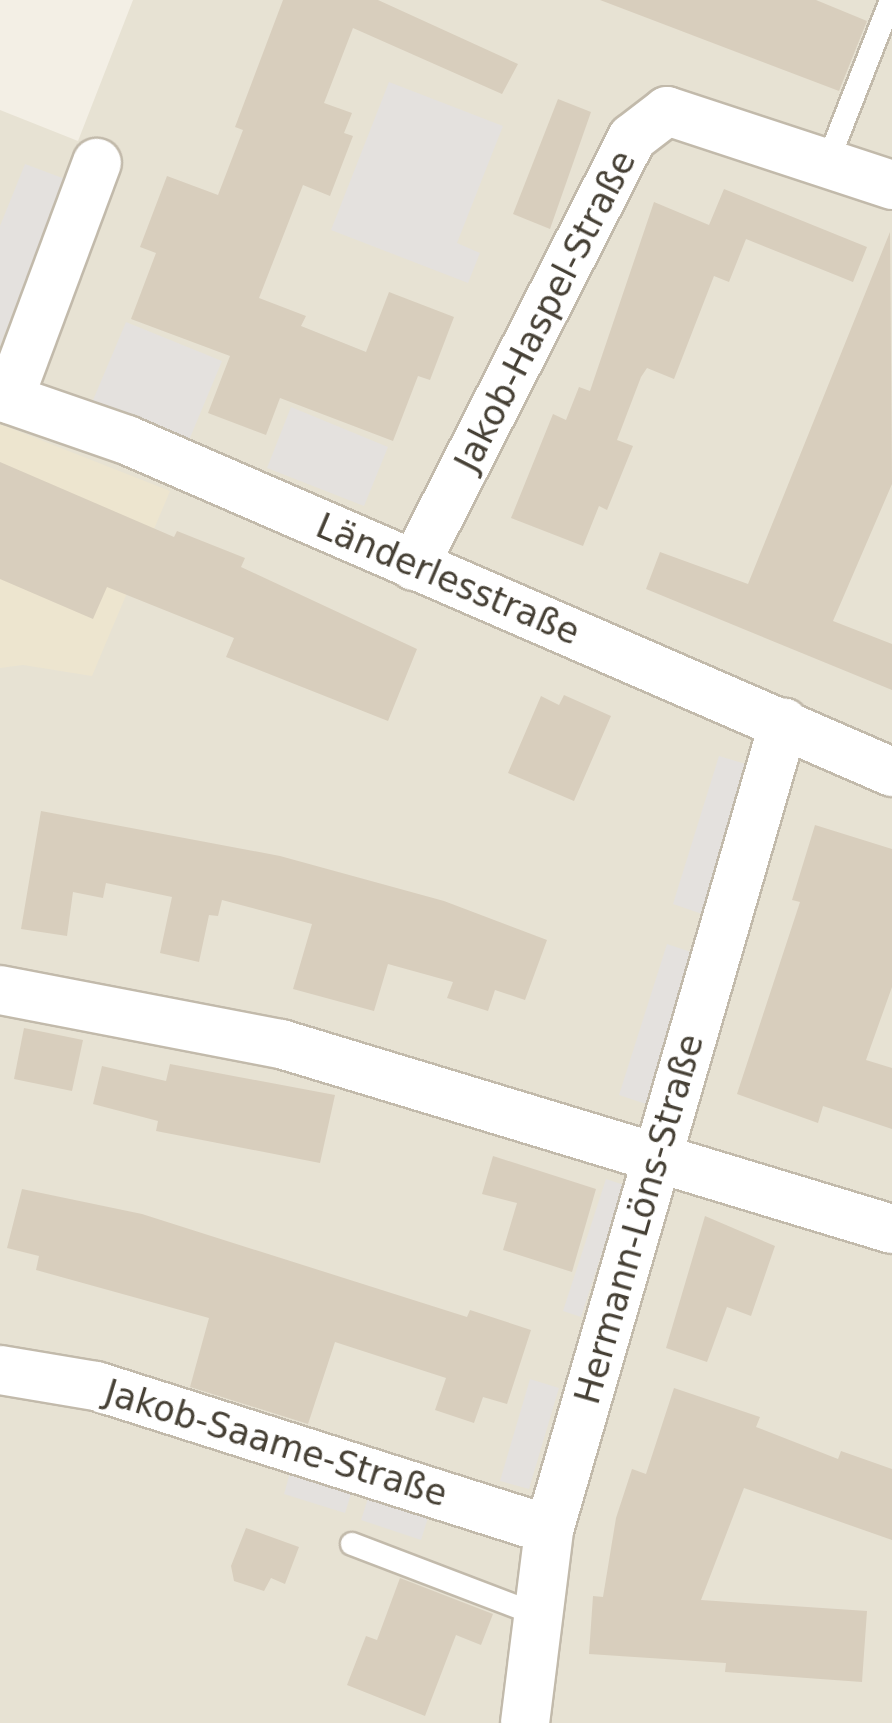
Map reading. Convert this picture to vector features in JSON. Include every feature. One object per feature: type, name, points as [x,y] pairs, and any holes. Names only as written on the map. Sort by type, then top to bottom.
[{"type":"street","name":"Jakob-Haspel-Straße","points":[[414,566],[632,138],[667,110],[892,185]]},
{"type":"street","points":[[5,398],[96,163]]},
{"type":"street","name":"Länderlesstraße","points":[[5,398],[127,440],[892,772]]},
{"type":"street","name":"Hermann-Löns-Straße","points":[[525,1723],[535,1614],[549,1530],[784,722]]},
{"type":"street","points":[[0,990],[281,1044],[892,1230]]},
{"type":"street","name":"Jakob-Saame-Straße","points":[[0,1370],[96,1386],[549,1530]]},
{"type":"lane","points":[[828,161],[892,0]]},
{"type":"lane","points":[[352,1544],[535,1614]]},
{"type":"shaded area","points":[[133,0],[892,0],[892,1723],[0,1723],[0,110],[78,141]]},
{"type":"shaded area","points":[[389,82],[503,126],[457,243],[480,253],[468,283],[331,230]]},
{"type":"shaded area","points":[[25,164],[65,179],[0,346],[0,226]]},
{"type":"shaded area","points":[[126,322],[222,361],[187,445],[91,405]]},
{"type":"shaded area","points":[[291,407],[388,447],[364,506],[267,468]]},
{"type":"shaded area","points":[[0,424],[170,491],[92,676],[23,665],[0,668]]},
{"type":"shaded area","points":[[719,756],[749,765],[702,914],[673,904]]},
{"type":"shaded area","points":[[667,944],[694,953],[646,1104],[619,1095]]},
{"type":"shaded area","points":[[606,1179],[624,1185],[581,1317],[563,1311]]},
{"type":"shaded area","points":[[530,1379],[559,1388],[529,1489],[500,1481]]},
{"type":"shaded area","points":[[293,1462],[355,1481],[345,1513],[284,1494]]},
{"type":"shaded area","points":[[371,1489],[431,1508],[421,1540],[361,1520]]},
{"type":"building","points":[[283,0],[378,0],[518,64],[502,94],[353,28],[324,103],[352,113],[344,133],[353,136],[330,196],[303,185],[259,298],[306,316],[301,326],[366,352],[389,292],[454,317],[430,380],[418,376],[393,441],[280,398],[266,435],[208,413],[230,356],[131,319],[156,253],[140,247],[167,176],[218,195],[243,130],[235,127]]},
{"type":"building","points":[[600,0],[816,0],[867,21],[839,91]]},
{"type":"building","points":[[558,99],[591,112],[550,229],[513,214]]},
{"type":"building","points":[[724,189],[867,247],[853,282],[746,239],[729,282],[714,276],[674,379],[647,368],[641,377],[617,440],[633,446],[607,510],[599,506],[583,546],[511,518],[553,414],[566,420],[579,387],[590,391],[654,202],[709,225]]},
{"type":"building","points":[[890,232],[892,484],[833,621],[892,644],[892,690],[646,589],[660,552],[748,584]]},
{"type":"building","points":[[0,462],[174,537],[177,531],[245,558],[241,567],[417,649],[388,721],[226,657],[234,638],[107,587],[93,619],[0,579]]},
{"type":"building","points":[[564,695],[611,716],[574,801],[508,773],[541,696],[559,705]]},
{"type":"building","points":[[41,811],[280,856],[444,901],[547,940],[525,1000],[495,990],[488,1011],[447,998],[453,982],[388,964],[374,1011],[293,989],[312,924],[222,900],[218,916],[209,915],[199,962],[160,953],[172,897],[106,883],[103,898],[73,892],[67,936],[21,929]]},
{"type":"building","points":[[815,825],[892,849],[892,987],[866,1060],[892,1068],[892,1129],[823,1106],[818,1123],[737,1094],[800,902],[792,900]]},
{"type":"building","points":[[24,1028],[83,1040],[72,1091],[14,1079]]},
{"type":"building","points":[[170,1064],[335,1095],[320,1163],[156,1131],[158,1121],[93,1104],[102,1066],[166,1081]]},
{"type":"building","points":[[493,1156],[596,1189],[572,1272],[503,1250],[517,1203],[482,1194]]},
{"type":"building","points":[[22,1189],[142,1214],[467,1317],[470,1310],[531,1330],[507,1404],[483,1397],[474,1423],[435,1410],[446,1378],[335,1342],[308,1424],[190,1387],[209,1318],[36,1270],[39,1256],[7,1248]]},
{"type":"building","points":[[705,1216],[775,1246],[751,1316],[727,1307],[707,1362],[666,1348]]},
{"type":"building","points":[[674,1388],[760,1417],[756,1427],[838,1459],[841,1451],[892,1469],[892,1540],[744,1488],[701,1600],[867,1611],[862,1682],[725,1672],[726,1663],[589,1654],[593,1596],[603,1597],[616,1518],[632,1469],[646,1474]]},
{"type":"building","points":[[246,1528],[299,1547],[285,1584],[271,1578],[264,1591],[234,1581],[231,1566]]},
{"type":"building","points":[[400,1578],[493,1614],[481,1645],[456,1635],[425,1716],[347,1685],[366,1636],[377,1640]]}]
